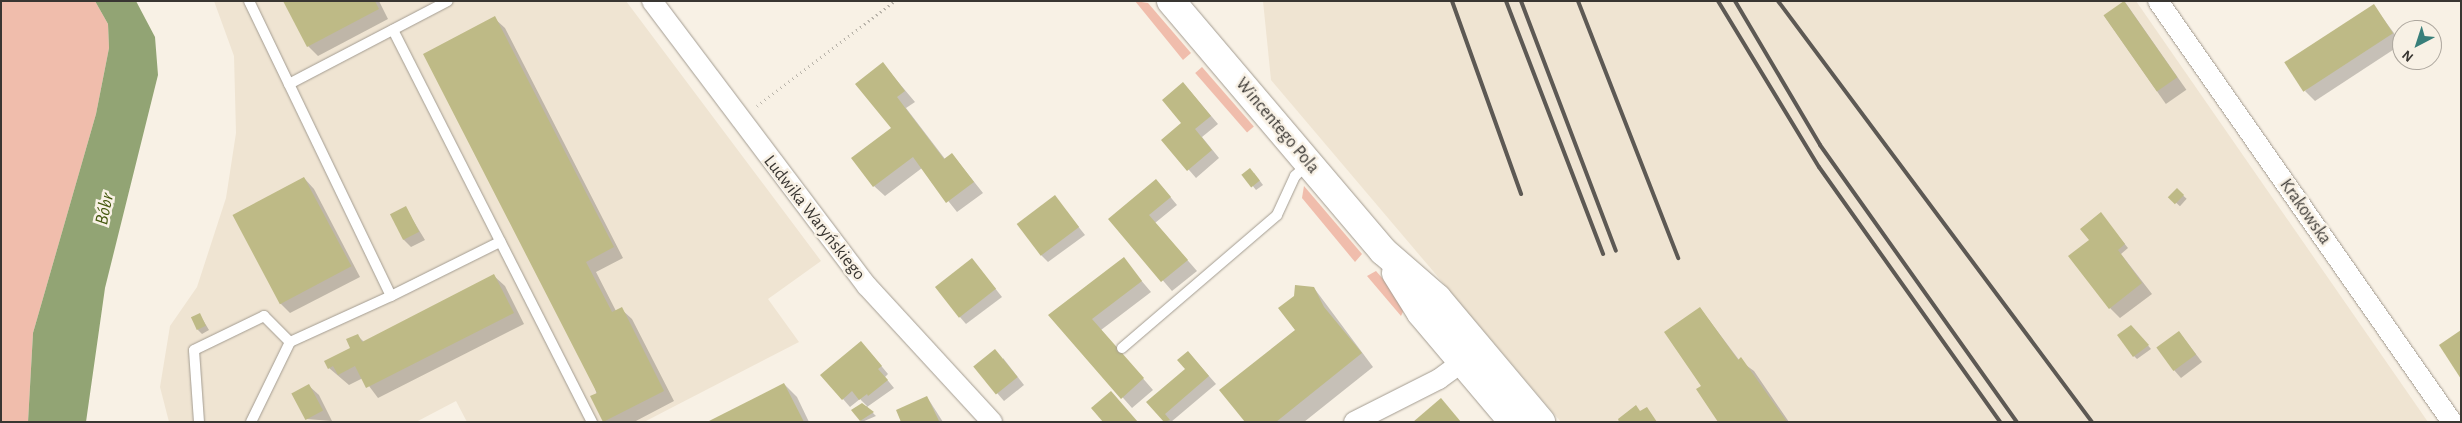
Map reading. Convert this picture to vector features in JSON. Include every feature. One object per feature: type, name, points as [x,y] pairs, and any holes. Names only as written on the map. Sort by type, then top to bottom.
[{"type":"street","name":"Ludwika Waryńskiego","points":[[652,1],[739,120],[867,286],[992,422]]},
{"type":"street","name":"Wincentego Pola","points":[[1171,1],[1383,251],[1437,298],[1541,422]]},
{"type":"street","name":"Krakowska","points":[[2158,1],[2452,422]]},
{"type":"street","name":"Wincentego Pola","points":[[1383,251],[1421,313],[1513,422]]},
{"type":"street","points":[[1354,422],[1439,379],[1462,362],[1482,360],[1493,364]]},
{"type":"lane","points":[[249,1],[391,296]]},
{"type":"lane","points":[[289,84],[448,1]]},
{"type":"lane","points":[[393,30],[592,422]]},
{"type":"lane","points":[[1122,348],[1277,215],[1295,176],[1308,164]]},
{"type":"lane","points":[[251,422],[290,342],[391,296],[500,242]]},
{"type":"lane","points":[[199,422],[194,350],[264,316],[290,342]]},
{"type":"path","points":[[739,120],[895,1]]},
{"type":"shaded area","points":[[1,1],[95,1],[108,24],[109,48],[96,114],[33,333],[28,422],[1,422]]},
{"type":"shaded area","points":[[214,1],[626,1],[821,261],[768,299],[799,342],[644,422],[467,422],[456,401],[416,422],[169,422],[160,387],[170,326],[197,287],[226,198],[236,133],[234,56]]},
{"type":"shaded area","points":[[1135,1],[1148,3],[1191,53],[1183,60]]},
{"type":"shaded area","points":[[1263,1],[2136,1],[2428,422],[1561,422],[1271,80]]},
{"type":"shaded area","points":[[1202,67],[1254,127],[1247,133],[1195,73]]},
{"type":"shaded area","points":[[1304,186],[1362,254],[1355,262],[1302,198]]},
{"type":"shaded area","points":[[1376,271],[1406,305],[1401,316],[1367,276]]},
{"type":"water","name":"Bóbr","points":[[95,1],[136,1],[155,37],[158,75],[105,288],[86,422],[28,422],[33,333],[96,114],[109,48],[108,24]]},
{"type":"building","points":[[283,1],[375,1],[379,9],[307,47]]},
{"type":"building","points":[[2124,1],[2177,77],[2157,92],[2104,15]]},
{"type":"building","points":[[2374,4],[2392,34],[2303,92],[2284,62]]},
{"type":"building","points":[[495,16],[614,247],[586,262],[612,312],[622,307],[664,391],[603,422],[590,396],[597,393],[423,54]]},
{"type":"building","points":[[883,62],[905,91],[897,97],[944,159],[952,153],[974,182],[946,203],[913,157],[873,187],[851,158],[891,128],[855,84]]},
{"type":"building","points":[[1183,82],[1211,116],[1195,129],[1212,150],[1187,171],[1161,140],[1181,123],[1162,100]]},
{"type":"building","points":[[1250,168],[1260,181],[1251,187],[1241,175]]},
{"type":"building","points":[[304,177],[351,266],[280,304],[232,215]]},
{"type":"building","points":[[1156,179],[1171,197],[1149,215],[1188,260],[1161,282],[1108,219]]},
{"type":"building","points":[[2177,188],[2184,195],[2175,204],[2168,197]]},
{"type":"building","points":[[1055,195],[1079,227],[1041,256],[1017,224]]},
{"type":"building","points":[[406,206],[419,232],[403,240],[390,214]]},
{"type":"building","points":[[2101,212],[2125,244],[2118,250],[2142,283],[2109,309],[2068,256],[2089,240],[2080,229]]},
{"type":"building","points":[[1124,257],[1142,281],[1092,319],[1144,378],[1121,399],[1048,315]]},
{"type":"building","points":[[972,258],[996,289],[959,318],[935,287]]},
{"type":"building","points":[[494,274],[514,313],[366,388],[355,366],[338,375],[333,366],[328,369],[324,361],[350,348],[346,339],[358,334],[362,342]]},
{"type":"building","points":[[1295,285],[1314,287],[1324,307],[1362,353],[1276,422],[1245,422],[1219,390],[1295,330],[1278,308],[1294,296]]},
{"type":"building","points":[[1700,307],[1738,360],[1741,357],[1787,422],[1718,422],[1696,389],[1701,386],[1664,332]]},
{"type":"building","points":[[200,313],[206,326],[197,330],[191,317]]},
{"type":"building","points":[[2131,325],[2149,345],[2133,357],[2117,335]]},
{"type":"building","points":[[2461,330],[2461,379],[2439,345]]},
{"type":"building","points":[[2179,331],[2196,354],[2173,371],[2156,347]]},
{"type":"building","points":[[861,341],[882,366],[878,369],[888,380],[868,396],[867,394],[859,400],[852,391],[842,400],[820,375]]},
{"type":"building","points":[[995,349],[1018,377],[996,395],[973,367]]},
{"type":"building","points":[[1188,351],[1209,376],[1165,414],[1170,420],[1164,422],[1146,402],[1185,369],[1177,360]]},
{"type":"building","points":[[784,383],[804,422],[707,422]]},
{"type":"building","points":[[309,384],[323,410],[305,420],[291,393]]},
{"type":"building","points":[[1111,391],[1138,422],[1103,422],[1091,408]]},
{"type":"building","points":[[927,396],[939,421],[901,422],[896,410]]},
{"type":"building","points":[[1441,398],[1461,422],[1413,422]]},
{"type":"building","points":[[862,403],[874,412],[860,421],[851,410]]},
{"type":"building","points":[[1636,405],[1640,411],[1647,407],[1657,422],[1619,422],[1618,419]]},
{"type":"railway","points":[[1452,1],[1521,194]]},
{"type":"railway","points":[[1506,1],[1603,254]]},
{"type":"railway","points":[[1521,1],[1616,251]]},
{"type":"railway","points":[[1578,1],[1678,258]]},
{"type":"railway","points":[[1718,1],[1819,167],[2000,422]]},
{"type":"railway","points":[[1735,1],[1820,145],[2017,422]]},
{"type":"railway","points":[[1778,1],[2092,422]]}]
